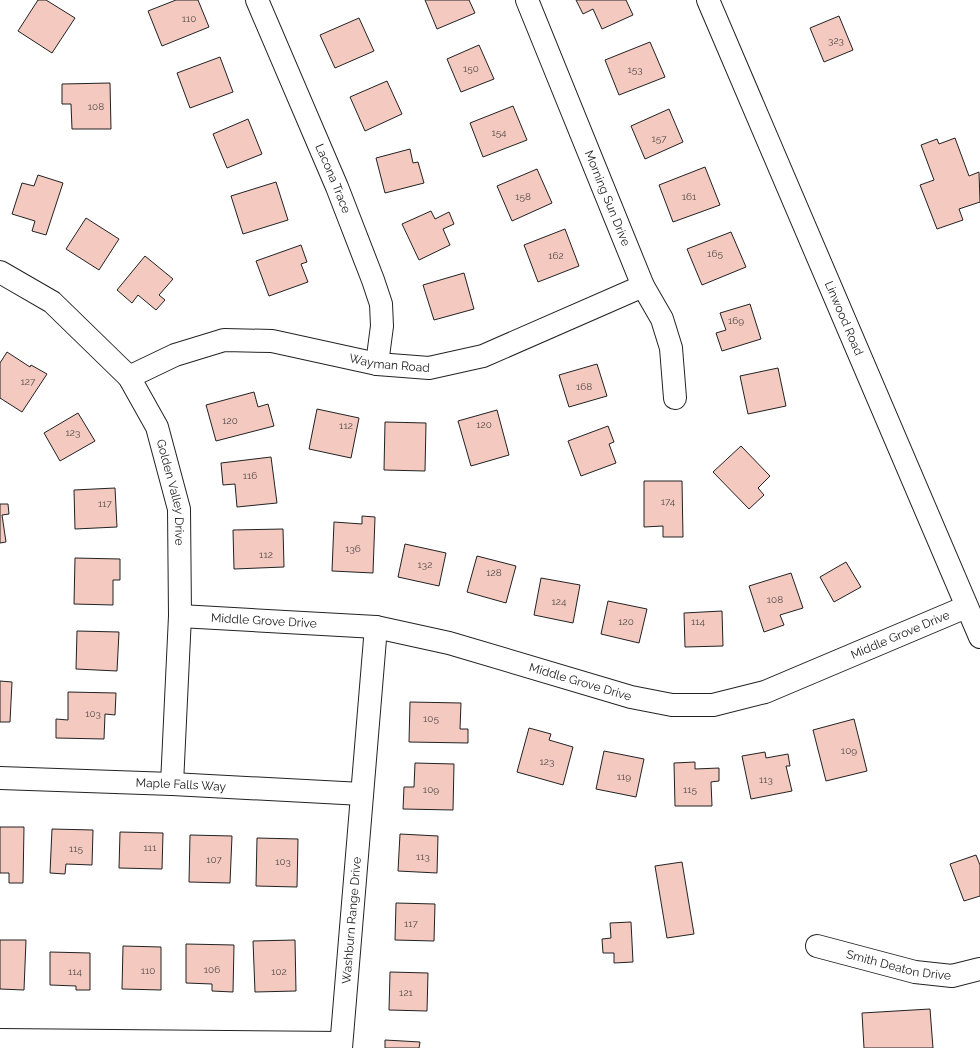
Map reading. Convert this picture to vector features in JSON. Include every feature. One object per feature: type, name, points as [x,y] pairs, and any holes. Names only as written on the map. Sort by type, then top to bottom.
[{"type":"street","name":"Lacona Trace","points":[[256,0],[337,187],[381,304],[382,326],[377,364]]},
{"type":"street","name":"Morning Sun Drive","points":[[527,0],[643,286],[662,319],[671,348],[675,398]]},
{"type":"street","name":"Linwood Road","points":[[708,0],[966,607],[978,629]]},
{"type":"street","name":"Golden Valley Drive","points":[[0,272],[52,302],[130,377],[157,427],[178,508],[180,616],[172,784]]},
{"type":"street","name":"Wayman Road","points":[[130,377],[175,355],[224,340],[272,341],[377,364],[429,368],[483,356],[643,286]]},
{"type":"street","name":"Middle Grove Drive","points":[[180,616],[376,627],[449,643],[631,698],[672,705],[713,706],[765,692],[966,607]]},
{"type":"street","points":[[362,794],[376,627]]},
{"type":"street","name":"Maple Falls Way","points":[[0,778],[172,784],[362,794]]},
{"type":"street","name":"Washburn Range Drive","points":[[341,1046],[362,794]]},
{"type":"street","name":"Smith Deaton Drive","points":[[817,946],[915,972],[952,976],[980,969]]},
{"type":"street","points":[[0,1040],[341,1046]]},
{"type":"building","points":[[38,0],[46,0],[75,18],[52,53],[18,31]]},
{"type":"building","points":[[176,0],[198,0],[209,27],[162,46],[148,11]]},
{"type":"building","points":[[425,0],[469,0],[475,13],[437,29]]},
{"type":"building","points":[[576,0],[626,0],[633,15],[602,29],[593,9],[583,14]]},
{"type":"building","points":[[839,16],[853,50],[824,62],[810,28]]},
{"type":"building","points":[[359,18],[374,51],[335,68],[320,35]]},
{"type":"building","points":[[650,42],[665,77],[619,95],[605,60]]},
{"type":"building","points":[[479,45],[494,79],[461,92],[447,59]]},
{"type":"building","points":[[220,57],[233,92],[190,108],[177,73]]},
{"type":"building","points":[[387,81],[402,114],[365,131],[350,97]]},
{"type":"building","points":[[110,83],[111,129],[72,129],[71,104],[62,104],[62,84]]},
{"type":"building","points":[[513,106],[527,140],[483,157],[470,123]]},
{"type":"building","points":[[669,109],[683,142],[645,159],[631,126]]},
{"type":"building","points":[[248,119],[262,154],[227,168],[213,134]]},
{"type":"building","points":[[955,138],[969,176],[979,172],[980,202],[959,209],[963,220],[937,229],[920,185],[934,180],[921,145],[937,139],[939,144]]},
{"type":"building","points":[[410,149],[413,163],[418,162],[424,183],[385,193],[376,158]]},
{"type":"building","points":[[705,167],[720,205],[673,222],[659,185]]},
{"type":"building","points":[[537,169],[552,203],[512,221],[497,186]]},
{"type":"building","points":[[38,175],[63,183],[46,235],[32,231],[35,221],[12,214],[22,183],[34,186]]},
{"type":"building","points":[[276,182],[288,220],[243,234],[231,196]]},
{"type":"building","points":[[431,211],[435,219],[449,212],[454,224],[443,229],[450,245],[419,260],[402,224]]},
{"type":"building","points":[[86,218],[119,239],[99,270],[66,249]]},
{"type":"building","points":[[565,229],[579,266],[538,282],[524,245]]},
{"type":"building","points":[[731,232],[746,267],[702,285],[687,249]]},
{"type":"building","points":[[301,245],[307,262],[301,264],[308,282],[269,296],[256,261]]},
{"type":"building","points":[[145,256],[173,279],[159,295],[165,300],[156,310],[138,295],[132,303],[117,290]]},
{"type":"building","points":[[464,273],[474,309],[434,320],[423,285]]},
{"type":"building","points":[[750,304],[761,339],[722,351],[716,333],[726,330],[720,313]]},
{"type":"building","points":[[7,352],[30,367],[31,365],[47,374],[22,412],[0,398],[0,363]]},
{"type":"building","points":[[597,364],[607,396],[569,407],[559,375]]},
{"type":"building","points":[[778,368],[786,406],[748,414],[740,376]]},
{"type":"building","points":[[254,392],[258,407],[268,404],[274,426],[216,441],[206,405]]},
{"type":"building","points":[[317,409],[359,418],[351,458],[309,449]]},
{"type":"building","points":[[497,410],[509,455],[471,466],[458,421]]},
{"type":"building","points":[[78,413],[95,441],[60,461],[44,433]]},
{"type":"building","points":[[385,422],[426,423],[425,471],[384,470]]},
{"type":"building","points":[[608,426],[614,442],[609,444],[616,463],[581,476],[568,441]]},
{"type":"building","points":[[741,446],[770,476],[758,488],[764,495],[749,509],[713,472]]},
{"type":"building","points":[[271,457],[277,503],[237,507],[235,484],[223,485],[221,463]]},
{"type":"building","points":[[644,481],[682,481],[683,537],[663,537],[663,526],[644,527]]},
{"type":"building","points":[[115,488],[117,527],[75,529],[74,490]]},
{"type":"building","points":[[0,504],[8,504],[9,514],[2,515],[6,542],[0,543]]},
{"type":"building","points":[[362,516],[375,517],[373,573],[332,571],[334,522],[362,524]]},
{"type":"building","points":[[283,529],[284,567],[234,569],[233,530]]},
{"type":"building","points":[[405,544],[446,553],[439,586],[398,577]]},
{"type":"building","points":[[477,556],[516,566],[506,603],[467,592]]},
{"type":"building","points":[[75,558],[120,559],[120,580],[113,580],[113,605],[74,604]]},
{"type":"building","points":[[846,562],[861,587],[834,602],[820,577]]},
{"type":"building","points":[[791,573],[803,608],[780,615],[784,625],[764,632],[749,586]]},
{"type":"building","points":[[541,578],[580,585],[573,623],[534,615]]},
{"type":"building","points":[[608,601],[647,609],[639,643],[601,634]]},
{"type":"building","points":[[722,611],[723,646],[685,647],[684,613]]},
{"type":"building","points":[[77,631],[119,632],[117,671],[76,669]]},
{"type":"building","points":[[0,681],[12,682],[10,722],[0,722]]},
{"type":"building","points":[[68,692],[116,693],[115,715],[105,714],[104,739],[56,738],[56,719],[68,720]]},
{"type":"building","points":[[410,702],[461,703],[460,729],[468,729],[468,743],[409,742]]},
{"type":"building","points":[[854,719],[867,771],[826,781],[813,730]]},
{"type":"building","points":[[529,728],[551,734],[549,740],[573,747],[563,785],[517,772]]},
{"type":"building","points":[[604,751],[644,759],[636,797],[596,789]]},
{"type":"building","points":[[765,752],[766,758],[788,754],[790,766],[786,766],[792,791],[751,799],[742,756]]},
{"type":"building","points":[[695,762],[695,769],[719,768],[719,781],[711,782],[712,806],[675,806],[674,763]]},
{"type":"building","points":[[415,763],[454,764],[453,810],[403,809],[404,787],[414,787]]},
{"type":"building","points":[[0,827],[24,827],[23,883],[9,883],[9,873],[0,873]]},
{"type":"building","points":[[52,829],[93,830],[92,865],[66,864],[65,874],[50,873]]},
{"type":"building","points":[[120,832],[163,833],[162,869],[119,868]]},
{"type":"building","points":[[400,834],[438,836],[437,873],[398,871]]},
{"type":"building","points":[[190,835],[232,836],[230,883],[189,882]]},
{"type":"building","points":[[257,838],[298,839],[297,887],[256,886]]},
{"type":"building","points":[[976,855],[980,865],[980,896],[964,901],[950,864]]},
{"type":"building","points":[[682,862],[694,934],[667,938],[655,866]]},
{"type":"building","points":[[396,903],[435,904],[434,941],[395,940]]},
{"type":"building","points":[[631,922],[633,962],[614,963],[614,953],[603,953],[602,939],[611,938],[610,923]]},
{"type":"building","points":[[0,940],[26,940],[24,990],[0,989]]},
{"type":"building","points":[[295,940],[296,991],[255,992],[253,941]]},
{"type":"building","points":[[186,944],[234,945],[233,992],[212,991],[212,984],[186,983]]},
{"type":"building","points":[[123,946],[161,947],[161,990],[122,989]]},
{"type":"building","points":[[50,952],[90,953],[90,990],[76,990],[76,986],[50,985]]},
{"type":"building","points":[[390,972],[428,973],[427,1011],[389,1010]]},
{"type":"building","points":[[930,1009],[933,1048],[864,1048],[862,1013]]},
{"type":"building","points":[[385,1040],[420,1042],[419,1048],[385,1048]]}]
